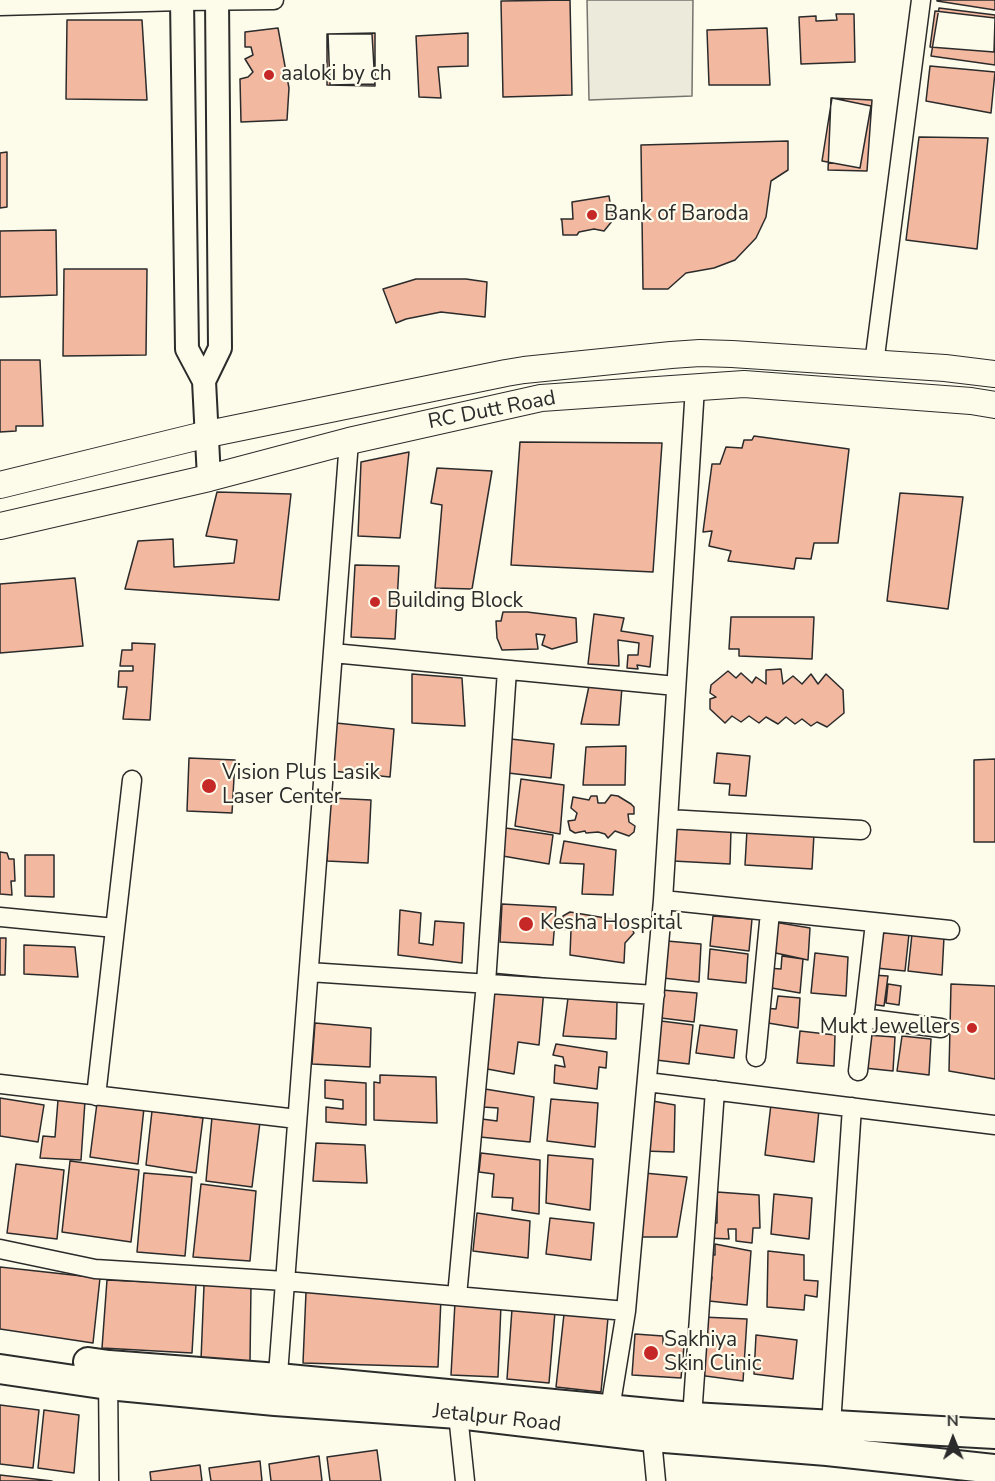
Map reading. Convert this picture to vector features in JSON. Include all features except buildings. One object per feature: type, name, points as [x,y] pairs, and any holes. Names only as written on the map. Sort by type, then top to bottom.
[{"type":"main road","name":"RC Dutt Road","points":[[0,485],[208,434],[536,369],[700,353],[967,370],[995,374]]},
{"type":"main road","name":"RC Dutt Road","points":[[0,526],[209,478],[349,441],[541,398],[744,384],[961,400],[995,405]]},
{"type":"main road","name":"Jetalpur Road","points":[[0,1350],[108,1375]]},
{"type":"main road","name":"Jetalpur Road","points":[[0,1369],[108,1375],[457,1404],[651,1425],[828,1451],[995,1469]]},
{"type":"main road","name":"Jetalpur Road","points":[[457,1404],[610,1409],[651,1425],[692,1417],[995,1434]]},
{"type":"street","points":[[0,6],[182,0],[274,0]]},
{"type":"street","points":[[182,0],[187,348],[204,381],[209,478]]},
{"type":"street","points":[[874,364],[921,0]]},
{"type":"street","points":[[204,381],[220,348],[217,1]]},
{"type":"street","points":[[610,1409],[626,1311],[663,900],[695,387]]},
{"type":"street","points":[[277,1389],[349,441]]},
{"type":"street","points":[[333,653],[676,686]]},
{"type":"street","points":[[457,1296],[486,983],[507,670]]},
{"type":"street","points":[[96,1096],[132,780]]},
{"type":"street","points":[[668,819],[861,830]]},
{"type":"street","points":[[663,900],[950,930]]},
{"type":"street","points":[[756,1057],[770,912]]},
{"type":"street","points":[[0,917],[115,928]]},
{"type":"street","points":[[858,1071],[875,923]]},
{"type":"street","points":[[309,972],[655,994]]},
{"type":"street","points":[[863,1018],[941,1028]]},
{"type":"street","points":[[647,1082],[995,1125]]},
{"type":"street","points":[[0,1084],[297,1119]]},
{"type":"street","points":[[692,1417],[715,1090]]},
{"type":"street","points":[[831,1425],[852,1107]]},
{"type":"street","points":[[0,1249],[95,1269],[285,1281],[626,1311]]},
{"type":"street","points":[[108,1375],[109,1481]]},
{"type":"street","points":[[457,1404],[465,1481]]},
{"type":"street","points":[[651,1425],[656,1481]]},
{"type":"shaded area","points":[[587,0],[693,0],[692,96],[589,100]]},
{"type":"place","name":"aaloki by ch","points":[[269,75]]},
{"type":"place","name":"Bank of Baroda","points":[[592,215]]},
{"type":"place","name":"Building Block","points":[[375,602]]},
{"type":"place","name":"Vision Plus Lasik Laser Center","points":[[209,786]]},
{"type":"place","name":"Kesha Hospital","points":[[526,924]]},
{"type":"place","name":"Mukt Jewellers","points":[[972,1028]]},
{"type":"place","name":"Sakhiya Skin Clinic","points":[[651,1353]]}]
